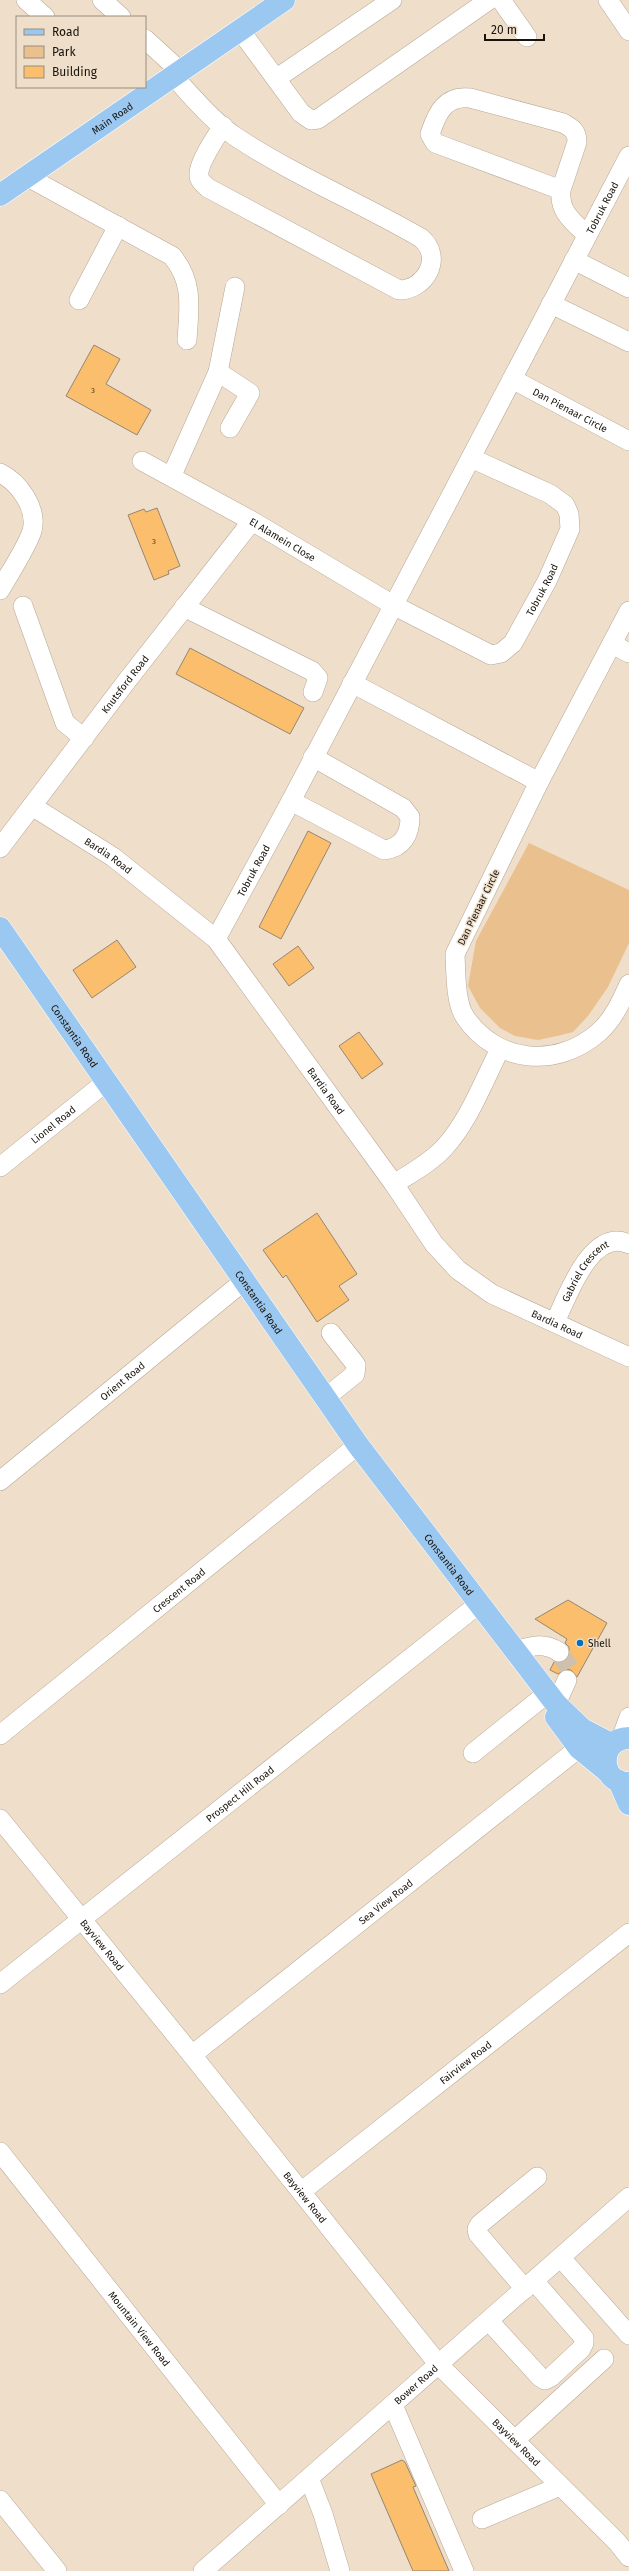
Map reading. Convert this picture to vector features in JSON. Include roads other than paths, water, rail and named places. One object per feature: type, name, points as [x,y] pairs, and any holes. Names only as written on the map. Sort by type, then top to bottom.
[{"type":"main road","name":"Main Road","points":[[0,195],[284,0]]},
{"type":"main road","name":"Constantia Road","points":[[0,928],[358,1445],[480,1603],[550,1700],[579,1748],[618,1778]]},
{"type":"main road","name":"Constantia Road","points":[[550,1700],[582,1729],[620,1740]]},
{"type":"main road","points":[[620,1740],[605,1757],[618,1778],[629,1804]]},
{"type":"street","points":[[26,0],[44,16]]},
{"type":"street","points":[[102,0],[120,16]]},
{"type":"street","points":[[277,78],[392,0]]},
{"type":"street","points":[[240,30],[277,78],[301,113],[311,120],[318,119],[489,0]]},
{"type":"street","points":[[501,0],[527,37]]},
{"type":"street","points":[[608,0],[629,32]]},
{"type":"street","points":[[146,40],[223,126],[236,137],[309,179],[421,238],[429,245],[432,253],[432,262],[426,275],[408,290],[399,290],[208,188],[200,181],[199,174],[201,164],[223,126]]},
{"type":"street","points":[[561,190],[435,143],[430,134],[442,106],[451,99],[460,97],[470,98],[563,123],[573,128],[577,134],[577,142],[561,190],[560,202],[563,210],[586,234]]},
{"type":"street","name":"Tobruk Road","points":[[216,939],[291,802],[313,756],[471,458],[586,234],[629,156]]},
{"type":"street","points":[[26,176],[172,256],[181,267],[187,280],[189,297],[187,340]]},
{"type":"street","points":[[79,300],[118,226]]},
{"type":"street","points":[[574,260],[629,288]]},
{"type":"street","points":[[172,475],[218,372],[235,287]]},
{"type":"street","points":[[551,304],[629,342]]},
{"type":"street","points":[[218,372],[250,393],[230,428]]},
{"type":"street","name":"Dan Pienaar Circle","points":[[512,379],[629,441]]},
{"type":"street","name":"Tobruk Road","points":[[393,605],[491,655],[501,654],[513,642],[547,581],[570,528],[569,514],[565,505],[550,494],[471,458]]},
{"type":"street","name":"El Alamein Close","points":[[142,461],[172,475],[393,605]]},
{"type":"street","points":[[0,473],[17,486],[26,499],[32,513],[32,530],[0,590]]},
{"type":"street","name":"Knutsford Road","points":[[0,848],[184,607],[252,521]]},
{"type":"street","points":[[23,606],[65,722],[84,738]]},
{"type":"street","points":[[184,607],[312,671],[318,678],[313,692]]},
{"type":"street","name":"Dan Pienaar Circle","points":[[629,611],[539,782],[455,954],[456,984],[464,1016],[488,1041],[500,1049],[517,1055],[547,1057],[576,1048],[603,1027],[616,1010],[629,984]]},
{"type":"street","points":[[612,644],[629,653]]},
{"type":"street","points":[[352,683],[539,782]]},
{"type":"street","points":[[291,802],[384,850],[396,849],[401,844],[410,826],[410,817],[403,808],[313,756]]},
{"type":"street","name":"Bardia Road","points":[[32,806],[113,857],[216,939],[394,1184],[434,1244],[458,1270],[492,1294],[556,1322],[629,1357]]},
{"type":"street","points":[[394,1184],[420,1168],[443,1148],[466,1116],[500,1049]]},
{"type":"street","name":"Lionel Road","points":[[0,1167],[106,1082]]},
{"type":"street","name":"Gabriel Crescent","points":[[556,1322],[584,1262],[594,1251],[613,1242],[629,1244]]},
{"type":"street","name":"Orient Road","points":[[0,1481],[244,1282]]},
{"type":"street","points":[[325,1398],[355,1374],[357,1370],[356,1364],[331,1333]]},
{"type":"street","name":"Crescent Road","points":[[0,1735],[358,1445]]},
{"type":"street","name":"Prospect Hill Road","points":[[0,1984],[81,1918],[480,1603]]},
{"type":"street","points":[[515,1651],[541,1644],[551,1647],[559,1652]]},
{"type":"street","points":[[472,1753],[550,1700],[568,1680]]},
{"type":"street","points":[[620,1740],[629,1718]]},
{"type":"street","name":"Sea View Road","points":[[192,2055],[579,1748]]},
{"type":"street","name":"Bayview Road","points":[[0,1819],[302,2191],[439,2365],[560,2486],[623,2537],[629,2557]]},
{"type":"street","name":"Fairview Road","points":[[302,2191],[629,1933]]},
{"type":"street","name":"Mountain View Road","points":[[0,2152],[279,2505]]},
{"type":"street","points":[[489,2321],[540,2377],[545,2380],[551,2377],[581,2349],[584,2343],[584,2338],[478,2234],[477,2230],[480,2224],[537,2177]]},
{"type":"street","name":"Bower Road","points":[[203,2571],[629,2197]]},
{"type":"street","points":[[561,2258],[629,2335]]},
{"type":"street","points":[[515,2440],[604,2359]]},
{"type":"street","points":[[393,2405],[464,2571]]},
{"type":"street","points":[[309,2478],[323,2514],[340,2571]]},
{"type":"street","points":[[482,2519],[560,2486]]},
{"type":"street","points":[[0,2500],[57,2571]]},
{"type":"tunnel","points":[[559,1652],[570,1669],[567,1680]]},
{"type":"place","name":"Shell","points":[[580,1643]]}]
